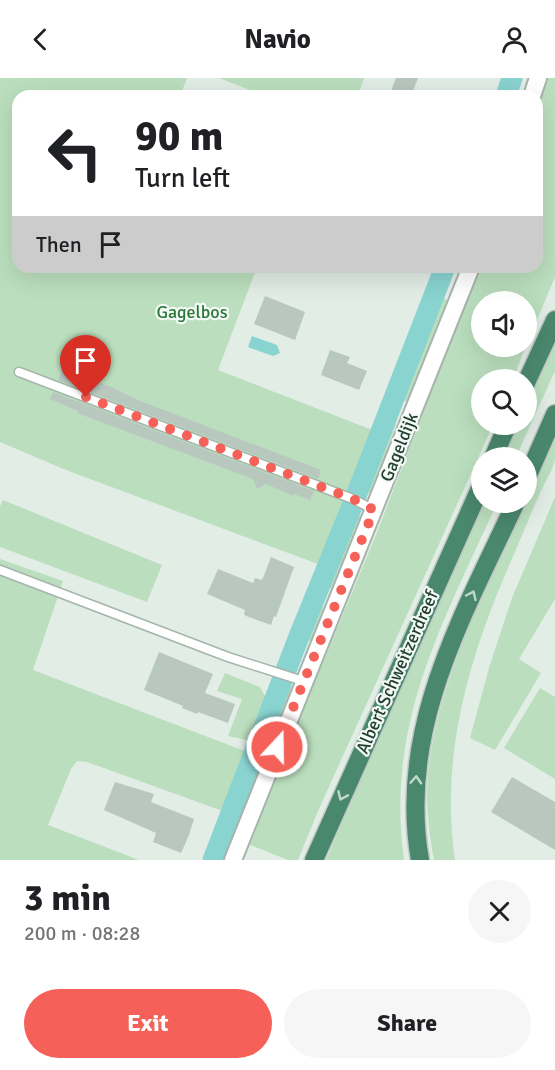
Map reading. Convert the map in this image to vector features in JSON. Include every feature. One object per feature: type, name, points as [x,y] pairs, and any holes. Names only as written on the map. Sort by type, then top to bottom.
[{"type":"highway","points":[[532,369],[555,320]]},
{"type":"highway","points":[[537,455],[555,414]]},
{"type":"highway","name":"Albert Schweitzerdreef","points":[[314,860],[471,509]]},
{"type":"highway","name":"Albert Schweitzerdreef","points":[[420,860],[416,839],[416,772],[422,731],[430,702],[458,626],[511,513]]},
{"type":"street","name":"Gageldijk","points":[[233,860],[469,273]]},
{"type":"lane","points":[[19,372],[353,499],[374,510]]},
{"type":"lane","points":[[0,570],[228,657],[303,681]]},
{"type":"green space","name":"Gagelbos","points":[[0,78],[187,78],[182,90],[12,90],[12,273],[255,273],[218,370],[380,433],[326,567],[66,470],[0,442]]},
{"type":"green space","points":[[219,78],[364,78],[360,90],[250,90]]},
{"type":"green space","points":[[546,78],[555,78],[555,277],[537,320],[537,291],[471,291],[471,357],[522,357],[517,369],[471,369],[471,435],[488,435],[483,447],[471,447],[471,474],[298,860],[288,860],[250,845],[283,758],[376,535],[477,273],[543,273],[542,90]]},
{"type":"green space","points":[[440,295],[447,301],[407,401],[397,401],[435,301]]},
{"type":"green space","points":[[555,331],[555,371],[537,411],[537,373]]},
{"type":"green space","points":[[389,418],[396,424],[372,492],[362,495]]},
{"type":"green space","points":[[555,432],[554,463],[537,500],[537,474]]},
{"type":"green space","points":[[510,435],[526,435],[521,447],[505,447]]},
{"type":"green space","points":[[555,497],[555,599],[519,659],[541,673],[495,750],[470,738],[489,668],[512,598]]},
{"type":"green space","points":[[3,500],[162,565],[147,602],[0,547],[0,506]]},
{"type":"green space","points":[[476,513],[492,513],[439,633],[423,675],[411,718],[403,763],[400,810],[404,860],[326,860]]},
{"type":"green space","points":[[520,513],[531,513],[481,639],[461,711],[451,784],[451,822],[455,860],[434,860],[427,801],[429,764],[436,725],[447,687],[476,610]]},
{"type":"green space","points":[[359,514],[360,517],[332,588],[322,590],[353,516]]},
{"type":"green space","points":[[0,559],[63,581],[33,670],[255,755],[231,814],[87,762],[77,761],[71,769],[48,825],[139,860],[0,860]]},
{"type":"green space","points":[[318,602],[322,604],[324,610],[312,641],[302,640]]},
{"type":"green space","points":[[225,673],[260,687],[268,701],[257,730],[247,740],[228,736],[242,699],[217,691]]},
{"type":"green space","points":[[285,682],[291,685],[291,693],[239,824],[232,821]]},
{"type":"green space","points":[[540,688],[555,697],[555,779],[504,748]]},
{"type":"water","points":[[252,336],[277,345],[280,353],[273,356],[248,347]]},
{"type":"building","points":[[396,78],[418,78],[413,90],[391,90]]},
{"type":"building","points":[[265,296],[305,312],[295,340],[254,324]]},
{"type":"building","points":[[330,350],[350,357],[347,363],[367,371],[359,390],[321,375]]},
{"type":"building","points":[[63,369],[321,470],[318,479],[58,380]]},
{"type":"building","points":[[53,392],[314,491],[310,500],[294,494],[293,496],[266,484],[257,489],[253,479],[77,413],[78,411],[50,399]]},
{"type":"building","points":[[271,557],[294,567],[271,625],[246,616],[245,610],[207,594],[218,569],[253,583],[255,578],[261,580],[263,578]]},
{"type":"building","points":[[159,652],[213,674],[205,693],[235,704],[228,723],[198,712],[197,714],[144,690]]},
{"type":"building","points":[[512,777],[555,802],[555,850],[491,812]]},
{"type":"building","points":[[115,782],[154,794],[151,802],[194,819],[181,853],[153,842],[156,833],[104,810]]},
{"type":"waterway","points":[[508,90],[512,78]]},
{"type":"waterway","points":[[356,496],[443,273]]},
{"type":"waterway","points":[[213,860],[352,506]]},
{"type":"route","points":[[86,397],[353,499],[374,510],[277,747]]}]
